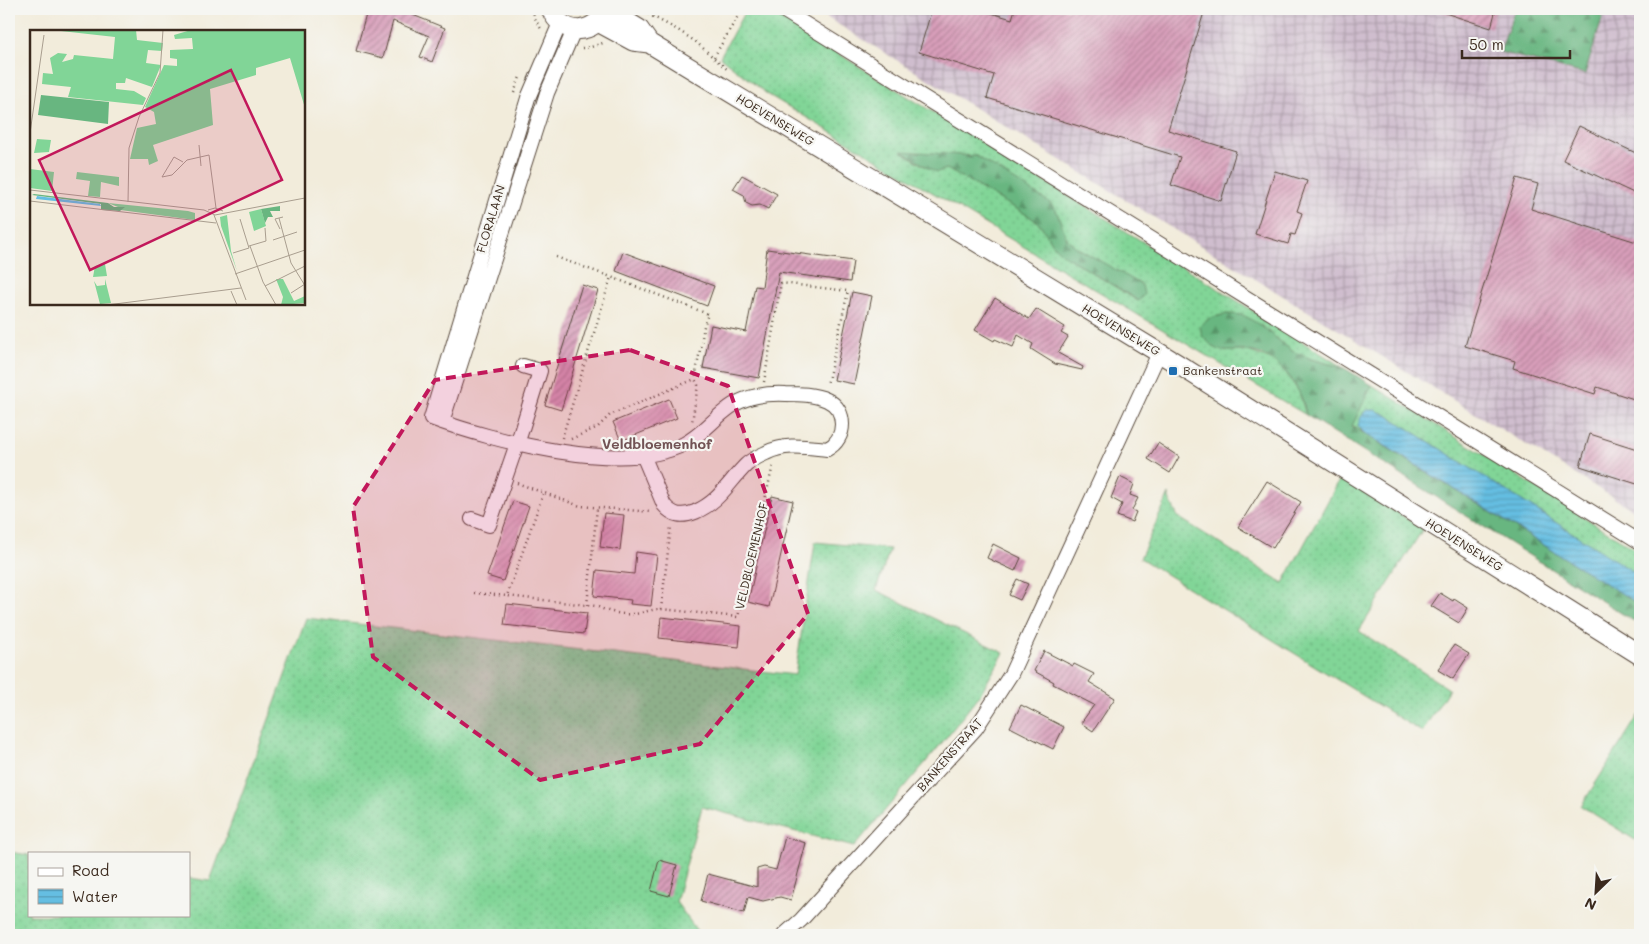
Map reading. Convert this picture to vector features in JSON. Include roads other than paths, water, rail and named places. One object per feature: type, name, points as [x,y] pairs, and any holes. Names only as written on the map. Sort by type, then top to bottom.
[{"type":"main road","points":[[562,20],[587,29],[604,13]]},
{"type":"main road","name":"HOEVENSEWEG","points":[[604,13],[633,41],[649,43],[1159,353],[1640,655]]},
{"type":"street","points":[[781,9],[1640,542]]},
{"type":"street","name":"FLORALAAN","points":[[517,444],[436,420],[528,98],[562,20]]},
{"type":"street","name":"BANKENSTRAAT","points":[[784,935],[801,920],[976,728],[1011,674],[1159,353]]},
{"type":"street","points":[[472,519],[489,525],[517,444],[540,371],[523,366]]},
{"type":"street","points":[[517,444],[584,454],[643,456],[682,445],[704,430],[726,409],[740,400],[761,394],[815,396],[829,401],[837,409],[841,418],[842,429],[838,440],[827,449],[800,446],[766,452],[746,465],[715,501],[687,515],[678,516],[671,511],[659,496],[643,456]]},
{"type":"water","points":[[1366,410],[1375,410],[1387,415],[1640,576],[1640,605],[1363,432],[1358,425]]},
{"type":"place","name":"Bankenstraat","points":[[1173,371]]},
{"type":"district","name":"Veldbloemenhof","points":[[657,444]]}]
